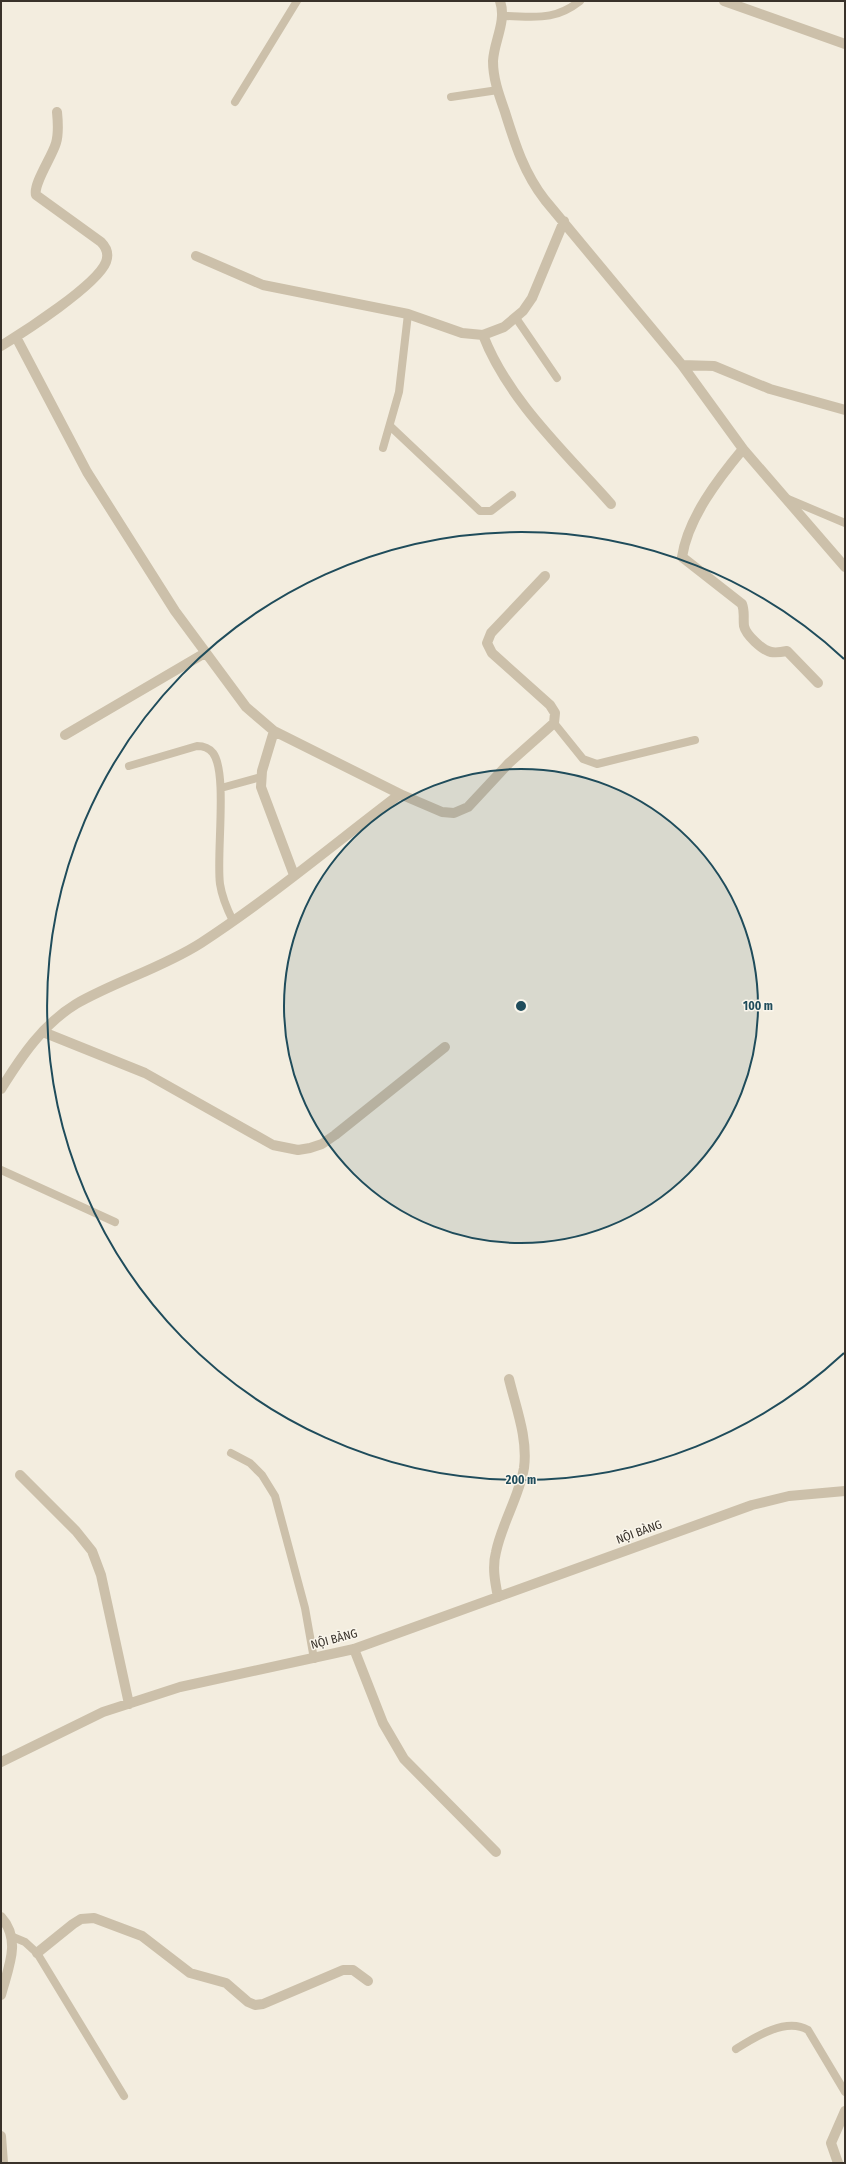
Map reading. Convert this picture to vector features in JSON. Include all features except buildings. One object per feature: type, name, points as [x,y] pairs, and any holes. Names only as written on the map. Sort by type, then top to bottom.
[{"type":"street","points":[[500,1],[502,16],[493,60],[498,90],[524,168],[538,191],[682,365],[743,449],[788,499],[845,567]]},
{"type":"street","points":[[724,1],[845,43]]},
{"type":"street","points":[[1,346],[67,301],[100,271],[107,258],[106,250],[101,242],[36,195],[35,190],[37,182],[48,165],[56,141],[57,112]]},
{"type":"street","points":[[196,256],[263,285],[408,314],[462,333],[482,335],[504,327],[516,318],[532,298],[564,221]]},
{"type":"street","points":[[482,335],[496,367],[516,396],[610,504]]},
{"type":"street","points":[[16,337],[88,472],[175,611],[246,707],[274,732],[400,794],[442,812],[459,812],[468,807],[509,764],[545,733],[554,723],[555,713],[550,704],[492,654],[487,643],[490,633],[545,576]]},
{"type":"street","points":[[682,365],[714,366],[770,389],[845,410]]},
{"type":"street","points":[[743,449],[716,481],[690,529],[682,556],[742,604],[745,612],[744,626],[746,631],[763,649],[770,652],[787,651],[818,683]]},
{"type":"street","points":[[65,735],[205,653]]},
{"type":"street","points":[[274,732],[261,777],[263,792],[294,875]]},
{"type":"street","points":[[1,1089],[22,1056],[43,1032],[76,1004],[174,959],[233,921],[400,794]]},
{"type":"street","points":[[43,1032],[144,1073],[273,1145],[298,1150],[322,1144],[335,1136],[446,1047]]},
{"type":"street","points":[[498,1597],[494,1578],[495,1553],[521,1480],[525,1459],[524,1438],[509,1379]]},
{"type":"street","points":[[20,1475],[76,1530],[92,1551],[101,1575],[129,1704]]},
{"type":"street","name":"NỘI BÀNG","points":[[1,1762],[103,1712],[180,1687],[314,1659],[354,1649],[752,1505],[789,1496],[845,1491]]},
{"type":"street","points":[[354,1649],[383,1723],[404,1759],[496,1852]]},
{"type":"street","points":[[1,1917],[7,1924],[13,1938],[13,1945],[1,1995]]},
{"type":"street","points":[[37,1953],[81,1919],[94,1918],[145,1938],[190,1973],[226,1983],[248,2002],[256,2005],[263,2004],[343,1970],[353,1970],[368,1981]]},
{"type":"street","points":[[838,2163],[831,2144],[845,2111]]},
{"type":"street","points":[[1,2136],[3,2163]]},
{"type":"lane","points":[[235,102],[297,1]]},
{"type":"lane","points":[[502,16],[549,17],[563,12],[580,1]]},
{"type":"lane","points":[[451,97],[498,90]]},
{"type":"lane","points":[[383,448],[399,392],[408,314]]},
{"type":"lane","points":[[516,318],[557,378]]},
{"type":"lane","points":[[390,426],[480,511],[490,511],[512,495]]},
{"type":"lane","points":[[788,499],[845,523]]},
{"type":"lane","points":[[554,723],[583,759],[597,764],[695,740]]},
{"type":"lane","points":[[129,766],[197,746],[201,746],[209,750],[216,758],[221,788],[220,884],[225,905],[233,921]]},
{"type":"lane","points":[[221,788],[261,777]]},
{"type":"lane","points":[[1,1170],[115,1222]]},
{"type":"lane","points":[[231,1453],[250,1463],[262,1475],[275,1496],[304,1608],[314,1659]]},
{"type":"lane","points":[[13,1938],[25,1942],[37,1953],[124,2096]]},
{"type":"lane","points":[[736,2049],[756,2036],[791,2025],[800,2026],[808,2030],[845,2092]]}]
